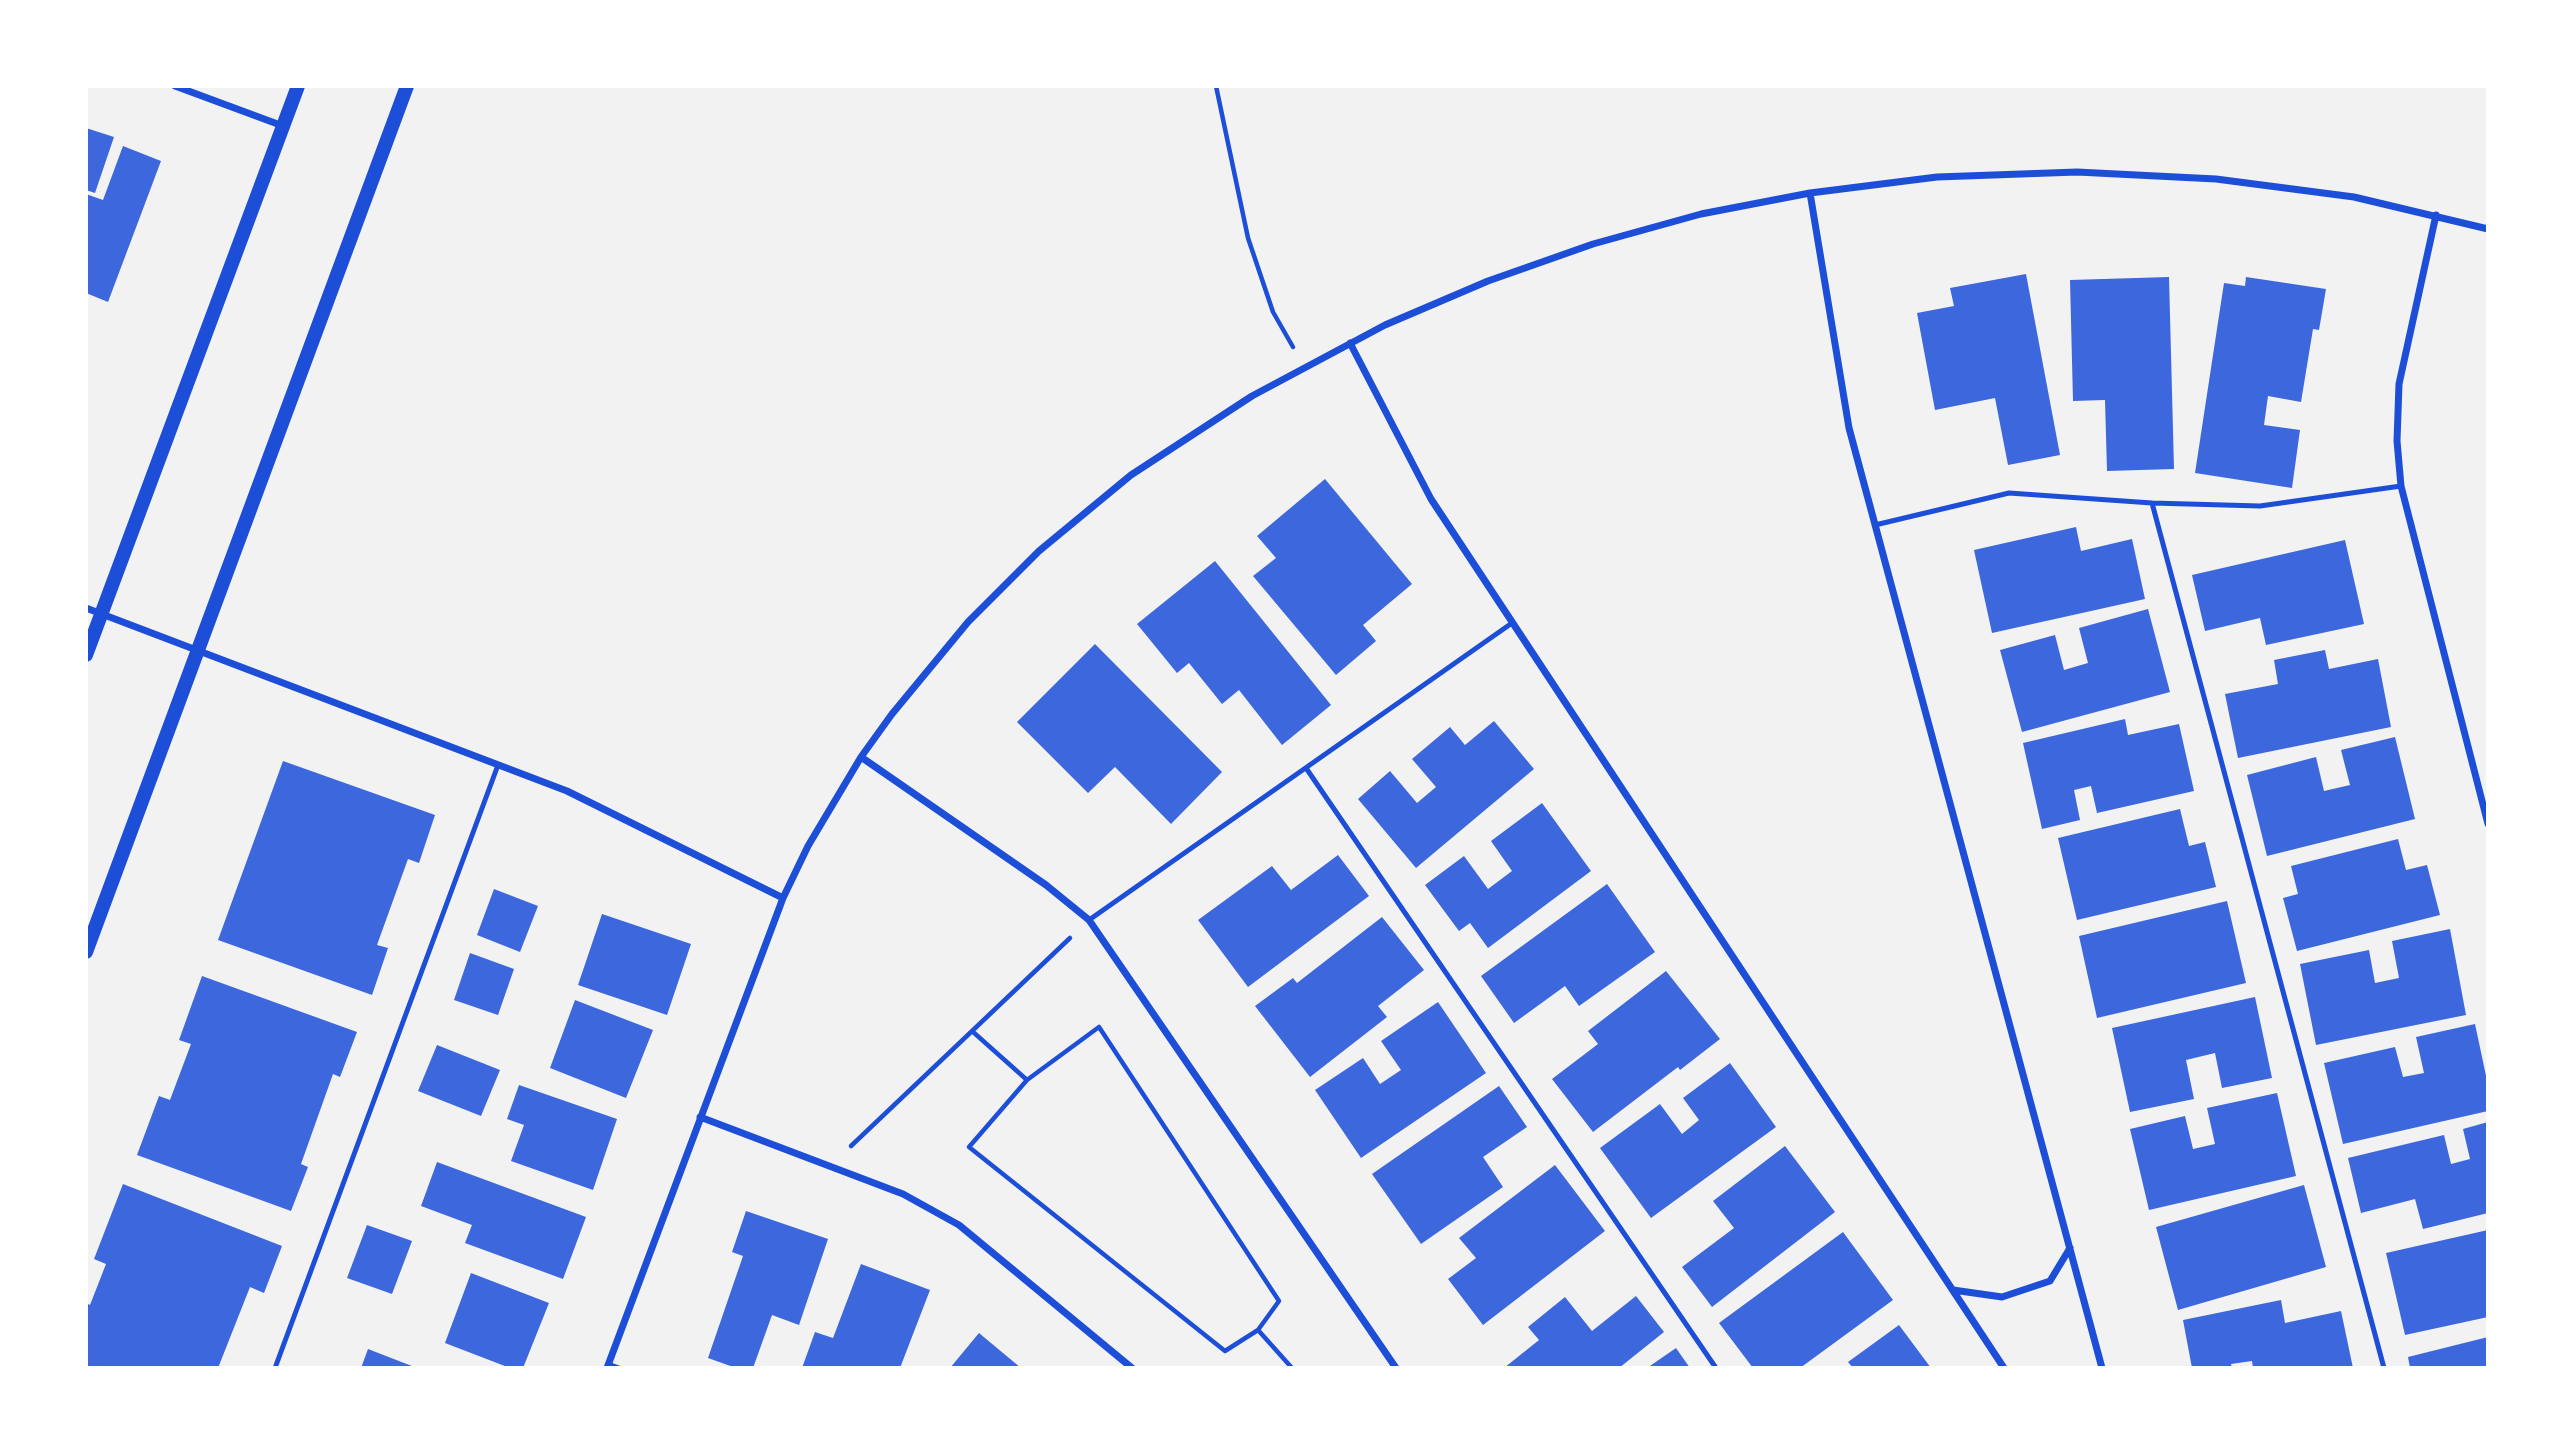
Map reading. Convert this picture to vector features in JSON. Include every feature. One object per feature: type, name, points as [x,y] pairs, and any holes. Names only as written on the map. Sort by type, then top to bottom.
[{"type":"main road","points":[[86,655],[298,86]]},
{"type":"main road","points":[[86,952],[407,86]]},
{"type":"street","points":[[175,86],[283,126]]},
{"type":"street","points":[[607,1366],[783,898],[808,846],[861,757],[892,714],[968,622],[1039,551],[1131,475],[1252,396],[1350,342],[1488,281],[1593,244],[1701,214],[1810,193],[1937,177],[2077,172],[2216,179],[2354,197],[2488,229]]},
{"type":"street","points":[[1810,193],[1849,428],[2102,1368]]},
{"type":"street","points":[[2436,215],[2399,384],[2397,441],[2401,486],[2488,824]]},
{"type":"street","points":[[1350,342],[1431,499],[2004,1368]]},
{"type":"street","points":[[86,608],[567,791],[783,898]]},
{"type":"street","points":[[861,757],[1046,886],[1089,920],[1396,1368]]},
{"type":"street","points":[[700,1118],[903,1194],[959,1225],[1132,1368]]},
{"type":"street","points":[[1953,1290],[2002,1297],[2050,1281],[2070,1248]]},
{"type":"lane","points":[[1875,525],[2008,493],[2152,503],[2260,506],[2401,486]]},
{"type":"lane","points":[[2152,503],[2384,1368]]},
{"type":"lane","points":[[1089,920],[1512,623]]},
{"type":"lane","points":[[275,1368],[498,765]]},
{"type":"lane","points":[[1306,768],[1716,1368]]},
{"type":"lane","points":[[607,1366],[619,1368]]},
{"type":"path","points":[[1216,86],[1248,237],[1273,312],[1304,366]]},
{"type":"path","points":[[829,1166],[1089,920]]},
{"type":"path","points":[[1099,1027],[1279,1301],[1258,1330],[1225,1351],[969,1147],[1027,1080],[1099,1027]]},
{"type":"path","points":[[972,1031],[1027,1080]]},
{"type":"path","points":[[1258,1330],[1292,1368]]},
{"type":"building","points":[[86,128],[114,137],[95,193],[86,190]]},
{"type":"building","points":[[123,146],[161,161],[108,302],[86,293],[86,194],[103,200]]},
{"type":"building","points":[[2026,274],[2060,455],[2008,465],[1995,398],[1935,410],[1917,313],[1954,306],[1950,288]]},
{"type":"building","points":[[2169,277],[2174,469],[2107,471],[2105,400],[2073,401],[2070,280]]},
{"type":"building","points":[[2246,277],[2326,289],[2319,330],[2313,329],[2301,402],[2268,396],[2264,425],[2300,430],[2292,488],[2195,473],[2224,283],[2245,286]]},
{"type":"building","points":[[1325,479],[1412,584],[1363,625],[1376,641],[1336,675],[1253,576],[1276,558],[1257,536]]},
{"type":"building","points":[[2076,527],[2081,551],[2132,539],[2145,599],[1992,633],[1974,550]]},
{"type":"building","points":[[2345,540],[2364,624],[2266,645],[2260,618],[2205,631],[2192,575]]},
{"type":"building","points":[[1215,561],[1331,705],[1282,745],[1239,690],[1222,704],[1189,663],[1177,673],[1137,624]]},
{"type":"building","points":[[2148,609],[2170,692],[2022,732],[2000,650],[2055,635],[2064,670],[2088,663],[2079,628]]},
{"type":"building","points":[[1095,644],[1222,772],[1171,824],[1115,767],[1088,793],[1017,722]]},
{"type":"building","points":[[2325,650],[2329,669],[2378,659],[2391,727],[2238,758],[2225,694],[2278,684],[2274,660]]},
{"type":"building","points":[[2125,719],[2128,735],[2179,724],[2194,791],[2097,813],[2091,786],[2074,790],[2080,820],[2042,829],[2023,743]]},
{"type":"building","points":[[1494,721],[1534,769],[1416,868],[1358,799],[1390,771],[1417,803],[1436,787],[1412,759],[1450,727],[1465,745]]},
{"type":"building","points":[[2395,737],[2415,819],[2267,856],[2247,775],[2316,757],[2324,791],[2350,785],[2341,750]]},
{"type":"building","points":[[283,761],[435,815],[419,863],[408,859],[377,945],[388,948],[372,995],[218,940]]},
{"type":"building","points":[[1542,803],[1591,871],[1488,948],[1470,923],[1459,931],[1425,885],[1464,856],[1488,889],[1512,871],[1491,841]]},
{"type":"building","points":[[2180,809],[2189,846],[2205,842],[2216,887],[2077,920],[2058,838]]},
{"type":"building","points":[[2398,839],[2406,870],[2427,865],[2440,915],[2297,951],[2283,898],[2298,894],[2291,866]]},
{"type":"building","points":[[1338,855],[1369,896],[1248,987],[1198,920],[1272,866],[1291,890]]},
{"type":"building","points":[[1607,884],[1655,952],[1579,1006],[1565,986],[1514,1023],[1481,976]]},
{"type":"building","points":[[494,889],[538,906],[520,952],[477,935]]},
{"type":"building","points":[[2227,901],[2246,983],[2097,1018],[2079,936]]},
{"type":"building","points":[[602,914],[691,944],[667,1015],[578,985]]},
{"type":"building","points":[[1382,917],[1424,970],[1378,1006],[1387,1017],[1310,1077],[1255,1006],[1293,978],[1297,983]]},
{"type":"building","points":[[2450,929],[2466,1015],[2316,1045],[2300,964],[2369,950],[2375,983],[2399,978],[2392,941]]},
{"type":"building","points":[[470,953],[514,969],[498,1015],[454,1000]]},
{"type":"building","points":[[1666,971],[1720,1039],[1680,1070],[1678,1067],[1593,1132],[1552,1079],[1598,1044],[1588,1031]]},
{"type":"building","points":[[202,976],[357,1032],[340,1077],[333,1074],[301,1164],[308,1167],[291,1211],[137,1155],[159,1096],[170,1100],[191,1044],[179,1040]]},
{"type":"building","points":[[2255,997],[2272,1078],[2222,1088],[2215,1053],[2186,1060],[2194,1099],[2130,1112],[2112,1028]]},
{"type":"building","points":[[575,1000],[653,1030],[626,1098],[550,1068]]},
{"type":"building","points":[[1438,1002],[1486,1073],[1361,1158],[1315,1090],[1363,1058],[1380,1084],[1401,1070],[1381,1041]]},
{"type":"building","points":[[2475,1024],[2488,1085],[2488,1111],[2343,1144],[2324,1063],[2395,1047],[2403,1077],[2424,1073],[2416,1037]]},
{"type":"building","points":[[437,1045],[500,1070],[481,1116],[418,1091]]},
{"type":"building","points":[[1730,1063],[1776,1127],[1651,1218],[1600,1148],[1660,1104],[1682,1134],[1699,1120],[1683,1098]]},
{"type":"building","points":[[519,1085],[617,1119],[593,1190],[511,1161],[524,1125],[507,1119]]},
{"type":"building","points":[[1499,1086],[1527,1127],[1483,1157],[1503,1187],[1421,1244],[1372,1174]]},
{"type":"building","points":[[2277,1093],[2296,1176],[2149,1210],[2130,1129],[2185,1116],[2193,1149],[2215,1144],[2207,1108]]},
{"type":"building","points":[[2488,1122],[2488,1213],[2423,1229],[2415,1199],[2361,1213],[2348,1158],[2444,1135],[2451,1164],[2470,1159],[2463,1129]]},
{"type":"building","points":[[1785,1146],[1835,1212],[1712,1307],[1682,1267],[1734,1228],[1713,1201]]},
{"type":"building","points":[[437,1162],[586,1217],[563,1279],[465,1243],[472,1225],[421,1206]]},
{"type":"building","points":[[1555,1165],[1605,1231],[1483,1325],[1448,1279],[1476,1258],[1459,1238]]},
{"type":"building","points":[[123,1184],[282,1246],[264,1293],[250,1287],[218,1368],[86,1368],[86,1303],[90,1305],[106,1264],[94,1259]]},
{"type":"building","points":[[2304,1185],[2326,1267],[2178,1310],[2156,1227]]},
{"type":"building","points":[[746,1211],[828,1239],[799,1325],[772,1315],[753,1368],[736,1368],[708,1358],[743,1256],[732,1252]]},
{"type":"building","points":[[367,1225],[412,1241],[392,1294],[347,1278]]},
{"type":"building","points":[[2488,1230],[2488,1317],[2405,1335],[2386,1253]]},
{"type":"building","points":[[1843,1232],[1893,1300],[1800,1368],[1753,1368],[1719,1323]]},
{"type":"building","points":[[861,1264],[930,1290],[900,1368],[802,1368],[815,1332],[833,1338]]},
{"type":"building","points":[[471,1273],[549,1303],[523,1368],[510,1368],[445,1343]]},
{"type":"building","points":[[1636,1296],[1664,1332],[1619,1368],[1504,1368],[1539,1340],[1528,1327],[1565,1297],[1592,1331]]},
{"type":"building","points":[[2281,1300],[2285,1323],[2341,1311],[2353,1368],[2253,1368],[2252,1361],[2231,1364],[2232,1368],[2192,1368],[2183,1320]]},
{"type":"building","points":[[1899,1325],[1931,1368],[1853,1368],[1848,1362]]},
{"type":"building","points":[[979,1333],[1021,1368],[950,1368]]},
{"type":"building","points":[[2488,1337],[2488,1368],[2410,1368],[2408,1357]]},
{"type":"building","points":[[1676,1348],[1690,1368],[1647,1368]]},
{"type":"building","points":[[368,1349],[417,1368],[361,1368]]}]
